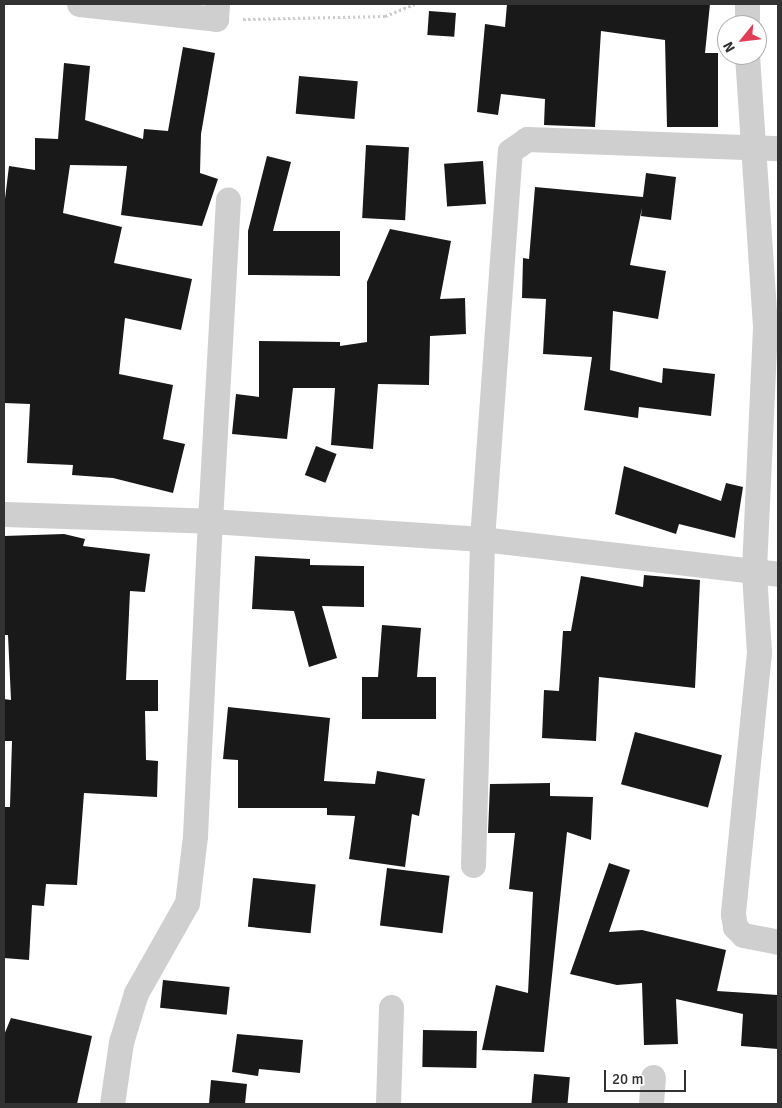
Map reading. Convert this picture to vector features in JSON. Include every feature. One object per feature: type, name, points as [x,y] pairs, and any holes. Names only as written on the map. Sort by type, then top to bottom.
[{"type":"street","points":[[79,4],[217,11]]},
{"type":"street","points":[[747,65],[765,327],[766,574],[733,914],[735,927],[743,935],[778,942]]},
{"type":"street","points":[[473,865],[482,539],[510,151],[527,139],[751,145],[778,148]]},
{"type":"street","points":[[112,1104],[121,1042],[136,994],[187,903],[195,836],[228,200]]},
{"type":"street","points":[[4,514],[210,521],[482,539],[766,574]]},
{"type":"street","points":[[388,1104],[391,1007]]},
{"type":"street","points":[[651,1104],[653,1077]]},
{"type":"path","points":[[217,11],[385,16],[415,4]]},
{"type":"building","points":[[507,4],[710,4],[705,53],[717,53],[718,127],[667,127],[665,40],[601,31],[595,127],[544,125],[545,99],[501,94],[498,115],[477,112],[485,24],[505,27]]},
{"type":"building","points":[[429,11],[456,13],[454,37],[427,35]]},
{"type":"building","points":[[183,47],[215,53],[201,134],[200,173],[218,179],[202,226],[121,215],[127,166],[70,165],[63,213],[122,227],[114,263],[192,279],[181,330],[125,318],[119,374],[173,385],[163,439],[185,444],[173,493],[113,478],[72,475],[73,465],[27,463],[30,404],[4,403],[4,207],[9,166],[35,170],[35,138],[58,139],[64,63],[90,66],[85,120],[143,139],[144,129],[168,131]]},
{"type":"building","points":[[299,76],[358,81],[354,119],[296,114]]},
{"type":"building","points":[[366,145],[409,147],[405,220],[362,218]]},
{"type":"building","points":[[267,156],[291,162],[273,231],[340,231],[340,276],[248,275],[248,231]]},
{"type":"building","points":[[483,161],[486,204],[447,207],[444,164]]},
{"type":"building","points":[[646,173],[676,177],[671,220],[641,216],[642,208],[630,265],[666,271],[658,319],[613,311],[610,370],[662,383],[663,368],[715,374],[711,416],[639,407],[638,418],[584,410],[592,357],[543,354],[546,299],[522,298],[523,258],[529,259],[535,187],[643,197]]},
{"type":"building","points":[[390,229],[451,241],[440,299],[465,298],[466,334],[430,336],[429,385],[378,384],[373,449],[331,445],[335,388],[293,388],[287,439],[232,434],[236,394],[259,397],[259,341],[340,342],[340,346],[367,342],[367,282]]},
{"type":"building","points":[[316,446],[337,454],[325,483],[305,475]]},
{"type":"building","points":[[624,466],[721,501],[726,483],[743,487],[735,538],[679,524],[676,534],[615,514]]},
{"type":"building","points":[[64,534],[85,539],[83,546],[150,554],[145,592],[130,591],[126,680],[158,680],[158,711],[145,711],[146,760],[158,761],[157,797],[84,793],[77,885],[46,884],[44,906],[32,905],[29,960],[4,958],[4,807],[10,807],[12,741],[4,741],[4,699],[11,700],[8,635],[4,635],[4,536]]},
{"type":"building","points":[[255,556],[310,559],[310,565],[364,566],[364,607],[322,606],[337,658],[309,667],[294,611],[252,609]]},
{"type":"building","points":[[644,575],[700,580],[695,688],[599,677],[596,741],[542,738],[544,690],[559,691],[563,631],[571,631],[581,576],[643,587]]},
{"type":"building","points":[[382,625],[421,628],[417,677],[436,677],[436,719],[362,719],[362,677],[378,677]]},
{"type":"building","points":[[228,707],[330,718],[324,781],[375,784],[377,771],[425,779],[419,816],[412,814],[405,867],[349,859],[355,816],[327,815],[327,808],[238,808],[238,760],[223,759]]},
{"type":"building","points":[[635,732],[722,755],[708,807],[621,784]]},
{"type":"building","points":[[550,783],[550,796],[593,797],[591,840],[567,832],[544,1052],[482,1050],[496,985],[528,993],[533,892],[509,889],[515,833],[488,833],[490,784]]},
{"type":"building","points":[[609,863],[630,870],[609,932],[642,930],[726,950],[717,991],[778,995],[778,1049],[741,1046],[743,1014],[676,999],[678,1044],[644,1045],[642,983],[617,985],[570,974]]},
{"type":"building","points":[[387,868],[450,876],[442,933],[380,926]]},
{"type":"building","points":[[253,878],[316,885],[311,933],[248,927]]},
{"type":"building","points":[[163,980],[230,987],[227,1015],[160,1008]]},
{"type":"building","points":[[11,1018],[92,1036],[77,1104],[4,1104],[4,1035]]},
{"type":"building","points":[[423,1030],[477,1031],[476,1068],[422,1067]]},
{"type":"building","points":[[237,1034],[303,1040],[300,1073],[259,1069],[258,1076],[232,1072]]},
{"type":"building","points":[[534,1074],[570,1077],[568,1104],[531,1104]]},
{"type":"building","points":[[211,1080],[247,1084],[245,1104],[209,1104]]}]
